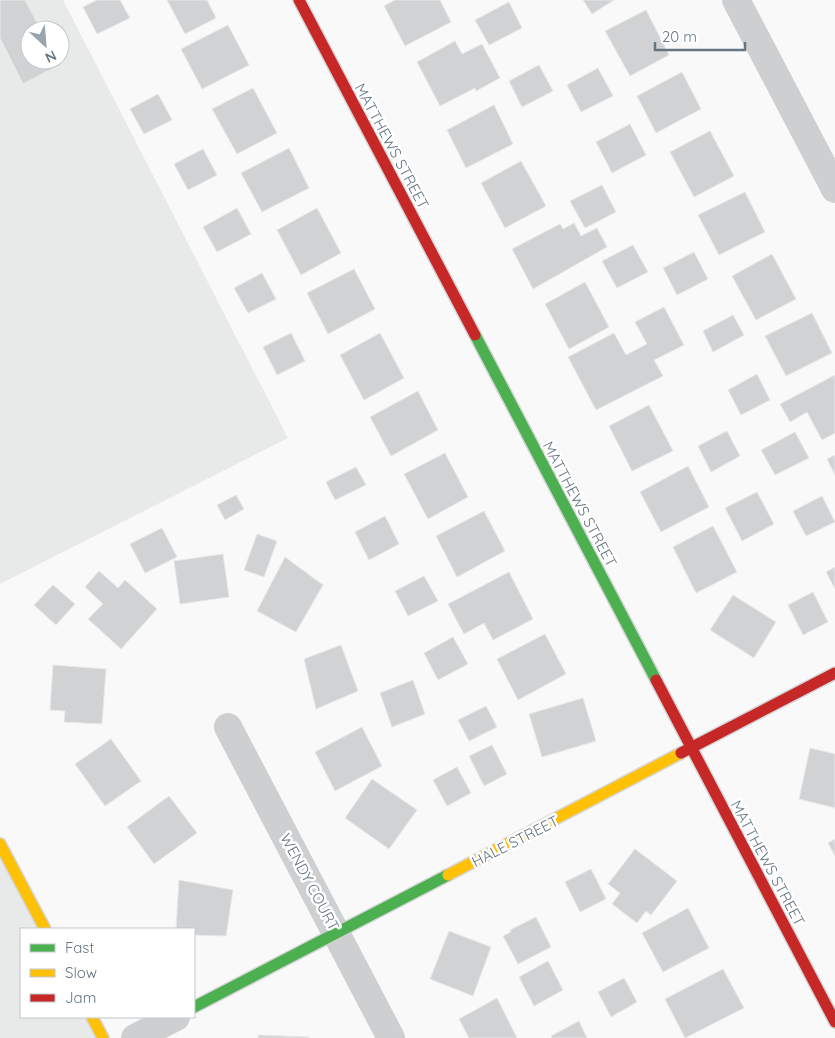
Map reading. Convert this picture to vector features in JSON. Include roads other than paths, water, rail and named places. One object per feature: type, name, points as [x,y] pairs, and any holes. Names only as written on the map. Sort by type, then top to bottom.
[{"type":"street","name":"MATTHEWS STREET","points":[[299,0],[835,1022]]},
{"type":"street","points":[[736,0],[835,189]]},
{"type":"street","name":"HALE STREET","points":[[195,1006],[835,673]]},
{"type":"street","name":"WENDY COURT","points":[[228,727],[391,1038]]},
{"type":"street","points":[[0,844],[44,928]]},
{"type":"street","points":[[93,1018],[103,1038]]},
{"type":"street","points":[[135,1038],[174,1018]]}]
